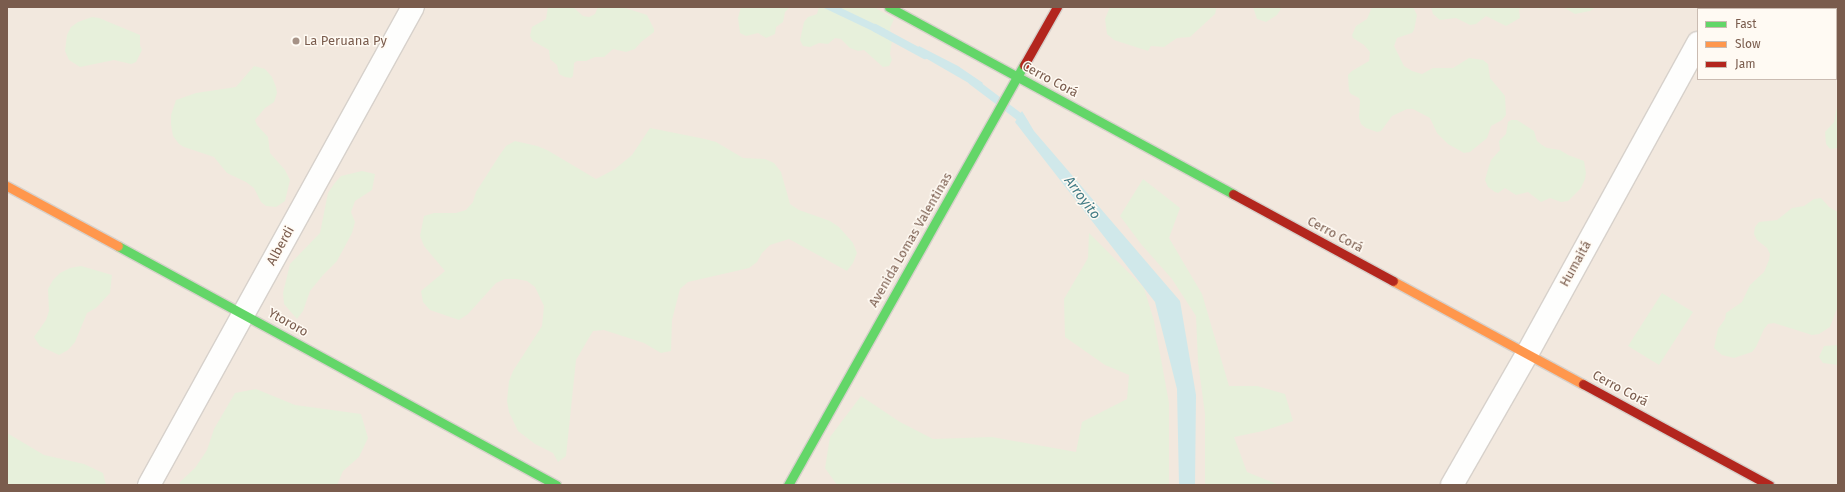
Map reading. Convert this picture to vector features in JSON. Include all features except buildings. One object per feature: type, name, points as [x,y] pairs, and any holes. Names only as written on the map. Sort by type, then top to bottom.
[{"type":"street","name":"Alberdi","points":[[149,485],[413,7]]},
{"type":"street","name":"Cerro Corá","points":[[889,7],[1769,485]]},
{"type":"street","name":"Avenida Lomas Valentinas","points":[[788,485],[1057,7]]},
{"type":"street","name":"Humaitá","points":[[1452,485],[1527,354],[1697,45]]},
{"type":"street","name":"Ytororo","points":[[7,186],[244,313],[556,485]]},
{"type":"shaded area","points":[[7,7],[1838,7],[1838,485],[7,485]]},
{"type":"green space","points":[[548,7],[573,7],[583,16],[589,17],[595,14],[598,7],[622,7],[647,15],[654,32],[641,42],[635,49],[626,52],[613,49],[604,57],[595,57],[586,61],[577,61],[574,63],[573,76],[571,78],[565,77],[559,74],[557,65],[550,59],[549,50],[533,41],[530,36],[532,27],[546,19]]},
{"type":"green space","points":[[741,7],[790,7],[785,12],[783,22],[776,27],[775,34],[766,38],[758,33],[746,36],[740,33],[738,18]]},
{"type":"green space","points":[[819,7],[874,7],[894,19],[890,28],[892,41],[890,54],[892,60],[889,66],[883,67],[864,50],[858,51],[850,48],[841,39],[835,38],[828,44],[819,43],[810,47],[803,46],[800,40],[804,22],[808,17],[817,14]]},
{"type":"green space","points":[[1110,7],[1216,7],[1216,10],[1215,14],[1190,37],[1177,38],[1164,47],[1151,46],[1148,51],[1114,40],[1107,34],[1105,19]]},
{"type":"green space","points":[[1253,7],[1282,7],[1277,15],[1266,22],[1257,19]]},
{"type":"green space","points":[[1372,7],[1413,7],[1417,15],[1414,30],[1412,33],[1397,38],[1394,46],[1404,66],[1412,71],[1422,74],[1433,68],[1453,68],[1469,58],[1483,60],[1488,64],[1490,78],[1505,96],[1506,115],[1502,120],[1491,126],[1487,138],[1470,152],[1464,153],[1448,144],[1437,133],[1430,118],[1413,109],[1407,109],[1392,116],[1381,131],[1377,132],[1366,128],[1361,124],[1359,117],[1360,101],[1359,98],[1351,94],[1349,91],[1348,75],[1369,61],[1370,52],[1364,45],[1353,38],[1352,35],[1356,26],[1367,19]]},
{"type":"green space","points":[[1431,7],[1531,7],[1519,9],[1520,18],[1506,26],[1486,16],[1476,24],[1470,25],[1456,18],[1440,20],[1433,14]]},
{"type":"green space","points":[[1531,7],[1542,7],[1541,9]]},
{"type":"green space","points":[[1563,7],[1596,7],[1590,11],[1575,14]]},
{"type":"green space","points":[[92,17],[99,18],[140,35],[140,45],[142,50],[136,62],[131,64],[114,60],[80,67],[69,60],[65,51],[67,35],[71,27],[78,22]]},
{"type":"green space","points":[[254,66],[265,69],[272,77],[277,93],[274,102],[265,108],[255,120],[257,125],[268,137],[270,153],[285,170],[290,180],[285,201],[276,207],[266,206],[261,202],[254,188],[246,182],[227,173],[214,157],[179,144],[173,136],[171,125],[171,115],[176,100],[196,93],[236,87]]},
{"type":"green space","points":[[1838,102],[1838,148],[1830,149],[1826,144],[1825,132],[1834,122]]},
{"type":"green space","points":[[1511,120],[1517,120],[1534,131],[1537,141],[1547,148],[1560,150],[1568,155],[1584,161],[1586,173],[1585,179],[1581,188],[1568,201],[1561,202],[1550,198],[1541,202],[1528,192],[1516,195],[1505,188],[1498,193],[1488,187],[1485,180],[1491,160],[1500,150],[1499,141],[1506,134],[1508,122]]},
{"type":"green space","points":[[650,128],[716,142],[743,158],[765,159],[774,163],[781,172],[790,204],[799,210],[830,221],[839,227],[853,243],[857,253],[853,263],[847,271],[789,239],[770,245],[762,253],[757,262],[749,268],[688,282],[680,289],[672,320],[671,351],[661,353],[644,343],[604,330],[593,331],[576,360],[566,456],[558,462],[553,453],[535,444],[518,431],[509,412],[507,401],[509,381],[513,371],[542,326],[544,306],[535,287],[527,281],[505,279],[496,283],[468,314],[459,320],[430,310],[423,302],[421,291],[445,271],[424,246],[420,236],[424,216],[434,213],[456,213],[466,210],[473,202],[476,192],[506,146],[515,141],[547,150],[596,179],[615,169],[632,155]]},
{"type":"green space","points":[[362,171],[375,174],[372,190],[355,201],[351,212],[355,222],[352,233],[337,261],[310,291],[303,311],[297,319],[284,304],[283,293],[290,264],[320,233],[328,193],[334,184],[341,176]]},
{"type":"green space","points":[[1143,179],[1180,208],[1169,238],[1202,294],[1229,386],[1257,386],[1285,394],[1293,421],[1263,431],[1234,437],[1247,472],[1279,485],[1205,485],[1205,414],[1198,362],[1196,316],[1172,279],[1141,244],[1120,216]]},
{"type":"green space","points":[[1821,198],[1829,207],[1838,212],[1838,306],[1830,327],[1819,334],[1812,335],[1774,323],[1768,324],[1752,352],[1734,358],[1722,355],[1714,348],[1718,329],[1725,319],[1726,313],[1742,302],[1750,285],[1764,272],[1769,260],[1770,254],[1767,248],[1757,240],[1754,234],[1755,227],[1759,222],[1777,220],[1792,208],[1804,206],[1814,199]]},
{"type":"green space","points":[[1089,233],[1144,288],[1154,321],[1169,403],[1169,485],[923,485],[898,483],[837,485],[825,468],[830,437],[861,396],[900,422],[933,439],[992,437],[1076,452],[1082,422],[1127,399],[1129,375],[1105,365],[1065,337],[1064,299],[1088,258]]},
{"type":"green space","points":[[81,266],[112,275],[110,293],[96,308],[87,313],[75,342],[68,350],[59,355],[40,346],[34,337],[46,320],[49,311],[48,289],[53,280],[60,273],[70,268]]},
{"type":"green space","points":[[1662,293],[1693,312],[1659,365],[1628,346]]},
{"type":"green space","points":[[1838,345],[1838,365],[1823,363],[1819,357],[1824,346]]},
{"type":"green space","points":[[256,389],[295,405],[361,414],[368,438],[359,457],[343,471],[337,485],[179,485],[180,482],[195,468],[207,450],[214,429],[235,393]]},
{"type":"green space","points":[[7,433],[44,455],[84,464],[103,473],[106,485],[7,485]]},
{"type":"water","points":[[822,7],[839,7],[885,29],[883,36]]},
{"type":"water","points":[[919,46],[958,66],[983,83],[979,89],[915,52]]},
{"type":"water","points":[[1022,111],[1034,131],[1180,301],[1196,395],[1195,485],[1179,485],[1177,389],[1155,302],[1015,122]]},
{"type":"waterway","name":"Arroyito","points":[[875,28],[925,55]]},
{"type":"waterway","name":"Arroyito","points":[[972,81],[1021,118],[1025,124]]},
{"type":"traffic: fast","points":[[889,7],[1233,194]]},
{"type":"traffic: fast","points":[[788,485],[1024,65]]},
{"type":"traffic: fast","points":[[118,246],[556,485]]},
{"type":"traffic: slow","points":[[7,186],[118,246]]},
{"type":"traffic: slow","points":[[1393,281],[1583,384]]},
{"type":"traffic: jam","points":[[1024,65],[1057,7]]},
{"type":"traffic: jam","points":[[1233,194],[1393,281]]},
{"type":"traffic: jam","points":[[1583,384],[1769,485]]},
{"type":"place","name":"La Peruana Py","points":[[296,41]]}]
